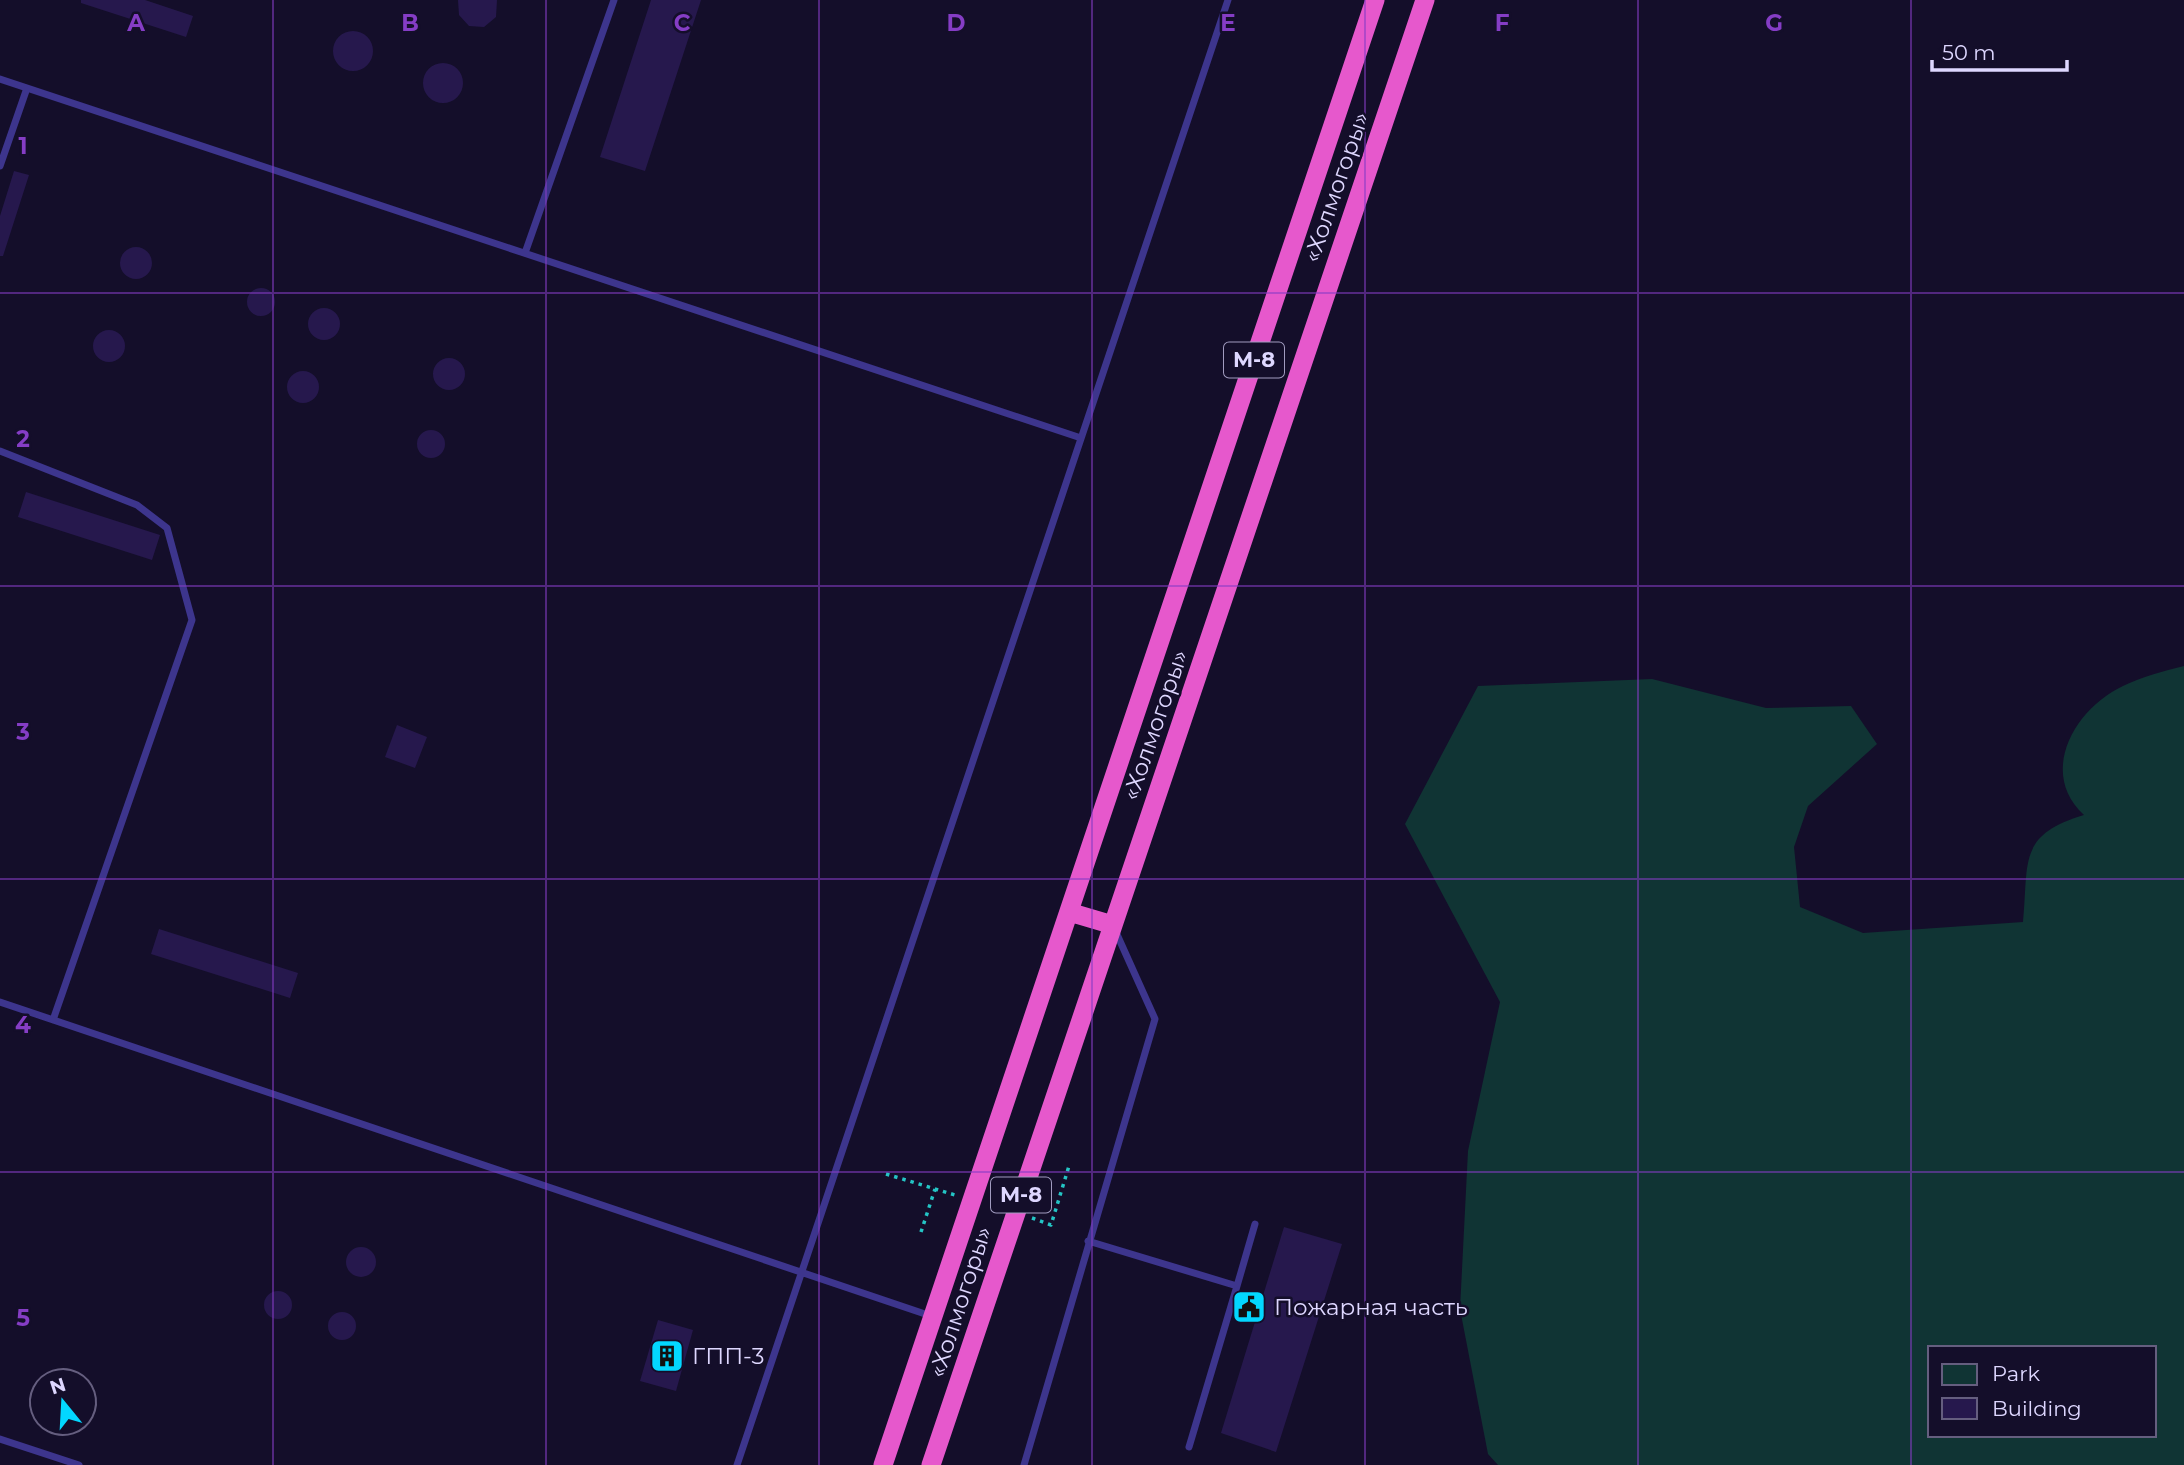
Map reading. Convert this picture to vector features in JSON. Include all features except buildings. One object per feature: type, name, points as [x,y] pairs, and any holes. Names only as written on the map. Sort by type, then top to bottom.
[{"type":"highway","name":"«Холмогоры»","points":[[883,1465],[1375,0]]},
{"type":"highway","name":"«Холмогоры»","points":[[931,1465],[1425,0]]},
{"type":"highway","points":[[1069,912],[1113,925]]},
{"type":"lane","points":[[525,253],[614,0]]},
{"type":"lane","points":[[737,1465],[1228,0]]},
{"type":"lane","points":[[0,79],[1081,438]]},
{"type":"lane","points":[[0,166],[27,88]]},
{"type":"lane","points":[[0,451],[137,505],[167,527],[192,620],[53,1020]]},
{"type":"lane","points":[[1024,1465],[1155,1019],[1113,925]]},
{"type":"lane","points":[[0,1002],[932,1317]]},
{"type":"lane","points":[[1189,1447],[1255,1224]]},
{"type":"lane","points":[[1088,1241],[1237,1286]]},
{"type":"lane","points":[[0,1439],[79,1465]]},
{"type":"path","points":[[920,1232],[935,1189]]},
{"type":"green space","points":[[2184,666],[2184,1465],[1498,1465],[1488,1454],[1460,1309],[1468,1151],[1500,1002],[1405,824],[1478,686],[1652,679],[1766,708],[1851,706],[1877,744],[1808,806],[1794,847],[1800,907],[1863,933],[2023,922],[2027,867],[2037,842],[2062,823],[2084,815],[2070,798],[2064,780],[2063,762],[2068,743],[2077,726],[2105,696],[2145,677]]},
{"type":"place","name":"Пожарная часть","points":[[1249,1307]]},
{"type":"place","name":"ГПП-3","points":[[667,1356]]}]
